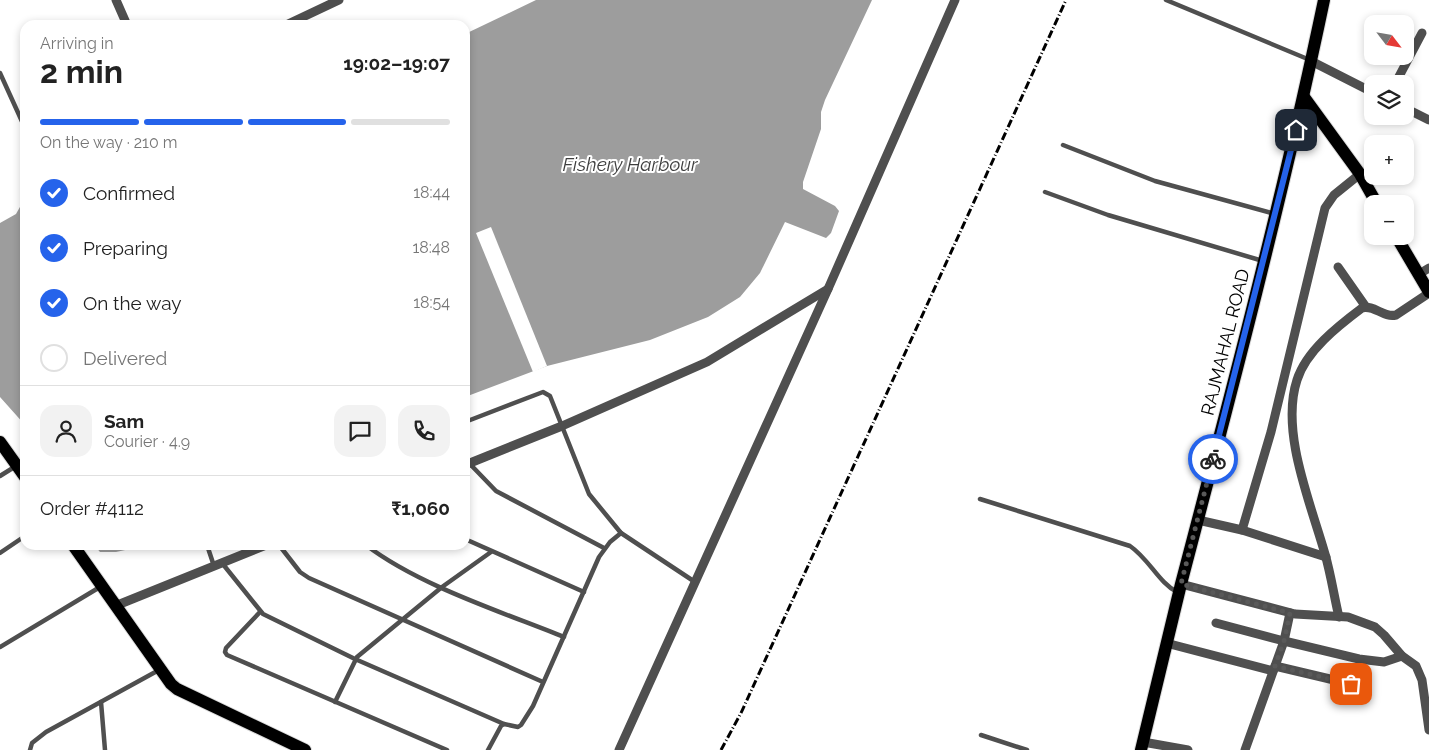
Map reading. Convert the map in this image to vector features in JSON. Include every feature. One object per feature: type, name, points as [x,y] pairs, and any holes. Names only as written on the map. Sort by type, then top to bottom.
[{"type":"main road","name":"RAJMAHAL ROAD","points":[[1142,746],[1166,643],[1276,214],[1304,97],[1324,0]]},
{"type":"main road","points":[[1304,97],[1360,174],[1372,195]]},
{"type":"main road","points":[[1403,245],[1424,271],[1429,292]]},
{"type":"main road","points":[[0,442],[20,470]]},
{"type":"main road","points":[[76,550],[160,670],[177,689],[305,750]]},
{"type":"street","points":[[116,0],[125,20]]},
{"type":"street","points":[[297,20],[339,0]]},
{"type":"street","points":[[619,750],[844,254],[955,0]]},
{"type":"street","points":[[1400,75],[1422,33]]},
{"type":"street","points":[[1311,61],[1364,88]]},
{"type":"street","points":[[1414,112],[1429,120]]},
{"type":"street","points":[[1242,530],[1271,432],[1325,208],[1334,195],[1360,174]]},
{"type":"street","points":[[1338,267],[1366,307],[1390,316],[1429,292]]},
{"type":"street","points":[[470,463],[562,426],[707,362],[828,289]]},
{"type":"street","points":[[1339,617],[1326,557],[1301,476],[1294,444],[1293,397],[1296,380],[1320,345],[1355,313],[1366,307]]},
{"type":"street","points":[[1198,520],[1242,530],[1326,557]]},
{"type":"street","points":[[115,606],[253,550]]},
{"type":"street","points":[[1180,589],[1290,613],[1348,617],[1374,627],[1384,634],[1402,656],[1416,666],[1422,680],[1429,730]]},
{"type":"street","points":[[1245,750],[1284,641],[1290,613]]},
{"type":"street","points":[[1216,623],[1359,659],[1384,662],[1402,656]]},
{"type":"street","points":[[1166,643],[1274,669],[1351,684]]},
{"type":"street","points":[[1142,746],[1188,750]]},
{"type":"lane","points":[[1166,0],[1311,61]]},
{"type":"lane","points":[[0,73],[20,117]]},
{"type":"lane","points":[[1063,145],[1155,181],[1276,214]]},
{"type":"lane","points":[[1045,192],[1126,221],[1264,261]]},
{"type":"lane","points":[[470,420],[543,392],[550,396],[585,486],[621,533],[695,582]]},
{"type":"lane","points":[[0,476],[17,465]]},
{"type":"lane","points":[[470,467],[496,491],[604,548]]},
{"type":"lane","points":[[980,499],[1130,546],[1142,554],[1164,582],[1180,589]]},
{"type":"lane","points":[[210,550],[218,564],[260,612],[355,659],[504,724],[518,727],[522,725],[543,682],[604,548],[621,533]]},
{"type":"lane","points":[[0,553],[20,539]]},
{"type":"lane","points":[[470,542],[584,592]]},
{"type":"lane","points":[[283,550],[300,572],[308,578],[543,682]]},
{"type":"lane","points":[[374,550],[414,574],[442,587],[564,637]]},
{"type":"lane","points":[[335,702],[355,659],[442,587],[490,552]]},
{"type":"lane","points":[[0,647],[102,586]]},
{"type":"lane","points":[[260,612],[226,648],[225,652],[227,655],[446,750]]},
{"type":"lane","points":[[30,750],[39,736],[160,670]]},
{"type":"lane","points":[[101,702],[105,750]]},
{"type":"lane","points":[[488,750],[498,729],[504,724]]},
{"type":"lane","points":[[982,735],[1027,750]]},
{"type":"water","name":"Fishery Harbour","points":[[536,0],[872,0],[825,100],[821,112],[821,129],[803,182],[803,189],[835,206],[839,211],[831,233],[826,238],[785,222],[760,273],[740,297],[708,317],[650,340],[547,366],[470,395],[470,32]]},
{"type":"water","points":[[20,207],[20,419],[0,397],[0,223],[16,214]]},
{"type":"water","points":[[98,550],[125,550],[116,552],[100,552]]},
{"type":"pier","points":[[491,227],[547,366],[533,372],[476,233]]},
{"type":"railway","points":[[721,750],[741,713],[1066,0]]},
{"type":"way so far","points":[[1213,459],[1181,584],[1290,613],[1284,641],[1275,666],[1351,684]]},
{"type":"route","points":[[1213,459],[1296,130]]}]
